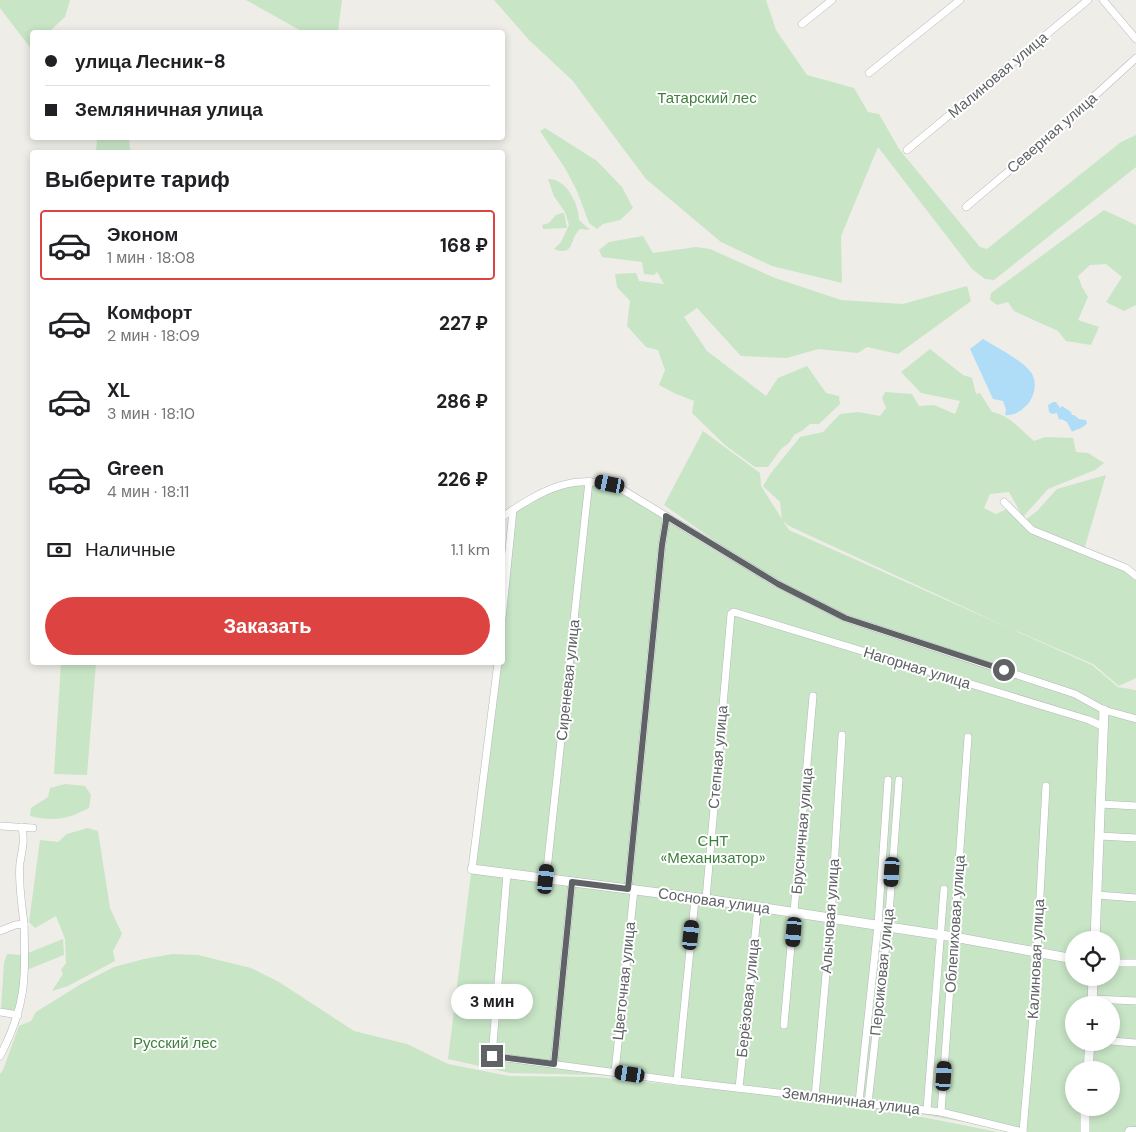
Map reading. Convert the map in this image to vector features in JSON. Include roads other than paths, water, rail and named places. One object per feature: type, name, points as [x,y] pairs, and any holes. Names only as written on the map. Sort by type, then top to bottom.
[{"type":"main road","points":[[1130,1132],[1136,1132]]},
{"type":"street","points":[[802,24],[832,0]]},
{"type":"street","points":[[869,73],[960,0]]},
{"type":"street","name":"Малиновая улица","points":[[907,150],[1088,0]]},
{"type":"street","points":[[1103,0],[1136,39]]},
{"type":"street","name":"Северная улица","points":[[966,207],[1054,133],[1136,58]]},
{"type":"street","points":[[505,515],[531,498],[569,484],[589,481],[610,484],[778,584],[845,618],[1075,694],[1104,710],[1136,719]]},
{"type":"street","name":"Сиреневая улица","points":[[546,879],[589,481]]},
{"type":"street","points":[[1004,502],[1032,530],[1126,568],[1136,576]]},
{"type":"street","points":[[505,589],[513,510]]},
{"type":"street","name":"Цветочная улица","points":[[615,1072],[666,516]]},
{"type":"street","name":"Нагорная улица","points":[[731,614],[734,612],[740,613],[1089,720],[1104,727]]},
{"type":"street","name":"Степная улица","points":[[706,899],[731,614]]},
{"type":"street","points":[[472,868],[498,665]]},
{"type":"street","name":"Брусничная улица","points":[[784,1025],[813,696]]},
{"type":"street","points":[[1095,931],[1104,710]]},
{"type":"street","name":"Алычовая улица","points":[[815,1097],[831,918],[842,735]]},
{"type":"street","name":"Облепиховая улица","points":[[941,1112],[968,737]]},
{"type":"street","points":[[859,1102],[878,926],[888,780]]},
{"type":"street","name":"Персиковая улица","points":[[868,1103],[888,927],[899,780]]},
{"type":"street","name":"Калиновая улица","points":[[1023,1132],[1034,1005],[1046,786]]},
{"type":"street","points":[[1101,804],[1136,806]]},
{"type":"street","points":[[0,826],[33,828]]},
{"type":"street","points":[[0,1056],[18,1015],[24,986],[26,963],[20,883],[20,863],[24,846],[22,827]]},
{"type":"street","points":[[1100,836],[1136,838]]},
{"type":"street","name":"Сосновая улица","points":[[472,868],[706,899],[954,937],[1065,957]]},
{"type":"street","name":"Земляничная улица","points":[[507,874],[492,1056],[677,1081],[941,1112],[1023,1132]]},
{"type":"street","points":[[554,1064],[572,882]]},
{"type":"street","points":[[927,1110],[944,889]]},
{"type":"street","points":[[1097,895],[1136,898]]},
{"type":"street","points":[[677,1081],[695,899]]},
{"type":"street","name":"Берёзовая улица","points":[[739,1088],[758,907]]},
{"type":"street","points":[[0,931],[15,925],[24,924]]},
{"type":"street","points":[[1120,963],[1136,963]]},
{"type":"street","points":[[1120,1001],[1136,1001]]},
{"type":"street","points":[[0,1012],[18,1015]]},
{"type":"street","points":[[1120,1042],[1136,1043]]},
{"type":"street","points":[[1085,1116],[1085,1132]]},
{"type":"water","points":[[983,339],[1019,361],[1028,369],[1035,381],[1031,400],[1023,409],[1015,414],[1005,415],[1006,410],[1003,401],[993,399],[970,349]]},
{"type":"water","points":[[1056,402],[1060,408],[1062,406],[1079,419],[1086,420],[1087,423],[1072,432],[1067,422],[1059,420],[1057,413],[1052,414],[1049,412],[1048,405]]},
{"type":"park label","name":"Татарский лес","points":[[707,98]]},
{"type":"park label","name":"СНТ «Механизатор»","points":[[713,850]]},
{"type":"park label","name":"Русский лес","points":[[175,1043]]}]
